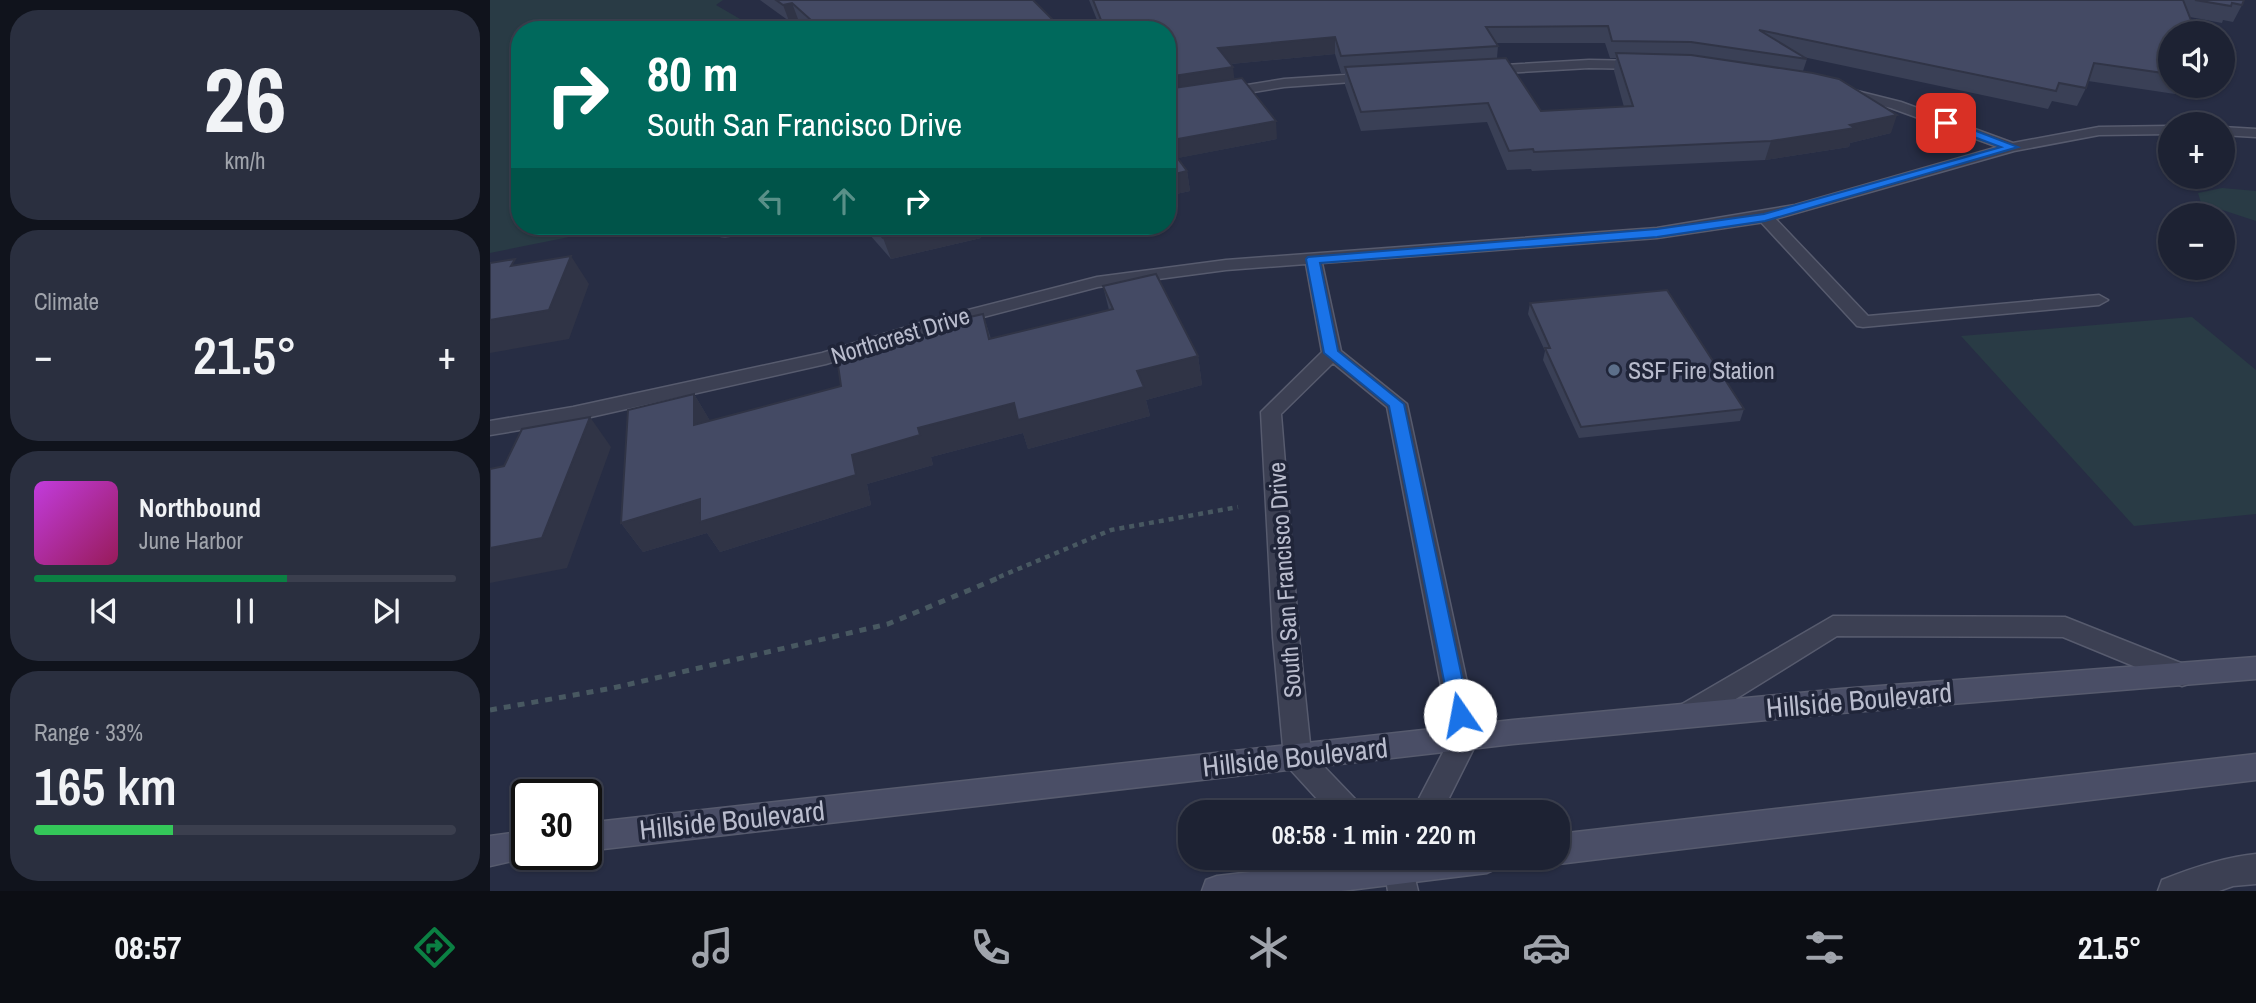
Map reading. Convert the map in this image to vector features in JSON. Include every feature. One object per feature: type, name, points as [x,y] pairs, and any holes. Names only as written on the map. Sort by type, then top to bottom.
[{"type":"main road","name":"Hillside Boulevard","points":[[602,835],[1686,715],[2256,668]]},
{"type":"main road","points":[[1570,848],[2256,767]]},
{"type":"main road","points":[[490,850],[511,847]]},
{"type":"main road","points":[[1217,891],[1383,870]]},
{"type":"street","points":[[1473,71],[1589,64],[1663,66]]},
{"type":"street","points":[[1176,101],[1284,83],[1391,76]]},
{"type":"street","points":[[1833,90],[1896,105],[2012,147]]},
{"type":"street","points":[[1433,800],[1465,738],[1397,404],[1332,353],[1313,259],[1657,233],[1765,217],[2012,147],[2099,131],[2158,130]]},
{"type":"street","points":[[2235,132],[2256,134]]},
{"type":"street","points":[[1765,217],[1863,322],[2099,300]]},
{"type":"street","name":"Northcrest Drive","points":[[490,428],[624,403],[826,358],[939,323],[1097,282],[1179,270],[1313,259]]},
{"type":"street","name":"South San Francisco Drive","points":[[1298,758],[1286,637],[1271,412],[1332,353]]},
{"type":"street","points":[[1686,715],[1833,626],[2065,627],[2182,675]]},
{"type":"street","points":[[1298,758],[1337,800]]},
{"type":"street","points":[[2173,891],[2233,872],[2256,869]]},
{"type":"path","points":[[490,710],[613,688],[888,624],[1111,530],[1277,500]]},
{"type":"shaded area","points":[[490,0],[723,0],[716,5],[744,21],[511,21],[511,235],[579,235],[490,253]]},
{"type":"shaded area","points":[[2217,189],[2256,191],[2256,221],[2235,214],[2235,203],[2201,203],[2198,193]]},
{"type":"shaded area","points":[[2192,317],[2256,370],[2256,514],[2134,526],[1961,336]]},
{"type":"building","points":[[776,0],[1033,0],[1054,21],[812,21],[792,3],[783,5]]},
{"type":"building","points":[[1093,0],[2183,0],[2191,21],[2158,21],[2158,72],[2094,63],[2086,88],[2059,83],[2056,91],[1759,30],[1807,59],[1691,42],[1612,41],[1608,26],[1486,27],[1498,46],[1341,56],[1335,37],[1218,48],[1233,67],[1176,76],[1176,21],[1101,21]]},
{"type":"building","points":[[2195,0],[2244,0],[2242,5],[2232,3],[2231,6]]},
{"type":"building","points":[[1616,53],[1691,55],[1813,73],[1839,79],[1897,115],[1850,125],[1855,128],[1771,141],[1509,151],[1488,103],[1361,112],[1345,67],[1506,58],[1541,111],[1633,106]]},
{"type":"building","points":[[1242,78],[1276,121],[1176,139],[1176,88]]},
{"type":"building","points":[[1176,156],[1187,171],[1176,174]]},
{"type":"building","points":[[571,256],[549,310],[490,320],[490,263],[515,259],[511,266]]},
{"type":"building","points":[[1156,274],[1198,356],[1137,371],[1144,387],[1018,420],[1014,403],[918,428],[920,435],[852,455],[856,475],[700,522],[700,499],[621,523],[628,410],[694,394],[694,425],[841,386],[837,358],[927,334],[926,327],[983,314],[989,339],[1113,309],[1103,286]]},
{"type":"building","name":"SSF Fire Station","points":[[1667,290],[1744,409],[1581,427],[1545,348],[1550,348],[1530,303]]},
{"type":"building","points":[[590,417],[542,538],[490,548],[490,469],[504,466],[522,429]]},
{"type":"place","name":"SSF Fire Station","points":[[1614,370]]},
{"type":"route","points":[[1460,715],[1397,404],[1332,353],[1313,259],[1657,233],[1765,217],[2012,147],[1946,123]]}]
